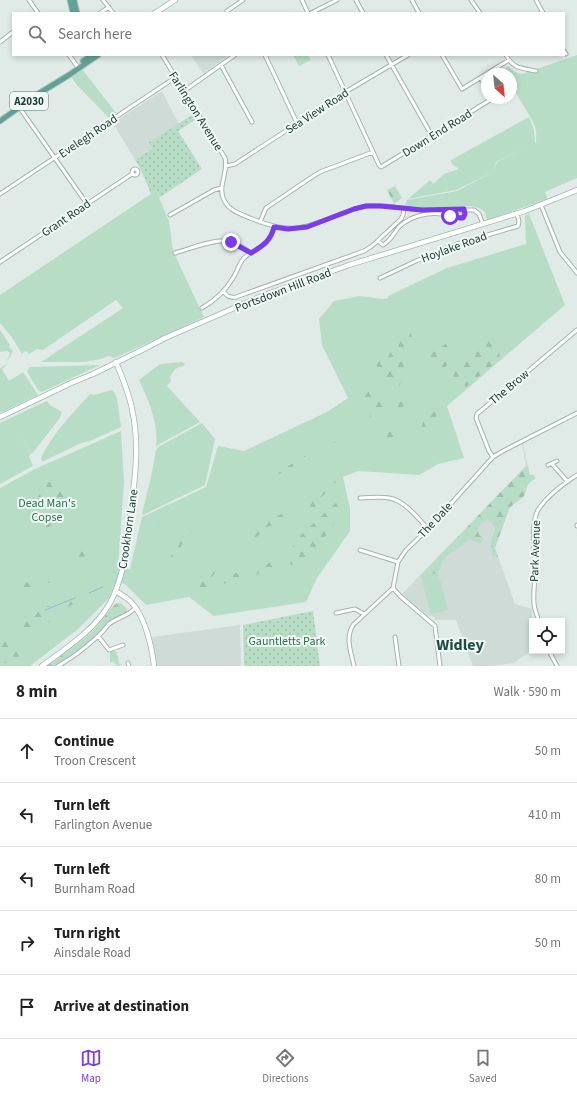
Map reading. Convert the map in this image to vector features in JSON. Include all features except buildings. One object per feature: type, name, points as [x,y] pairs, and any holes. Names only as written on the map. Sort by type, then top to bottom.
[{"type":"main road","points":[[70,0],[73,12]]},
{"type":"main road","points":[[74,0],[77,12]]},
{"type":"main road","points":[[158,12],[175,0]]},
{"type":"main road","name":"A2030","points":[[0,121],[93,56]]},
{"type":"main road","name":"A2030","points":[[58,81],[69,75],[94,56]]},
{"type":"main road","name":"Portsdown Hill Road","points":[[0,416],[166,338],[262,296],[349,265],[517,214],[577,190]]},
{"type":"main road","name":"Crookhorn Lane","points":[[42,666],[77,640],[89,629],[110,603],[120,578],[124,559],[137,460],[132,409],[116,362]]},
{"type":"main road","points":[[115,591],[132,602],[143,622],[148,636],[154,666]]},
{"type":"street","points":[[29,0],[37,12]]},
{"type":"street","points":[[103,0],[111,12]]},
{"type":"street","points":[[228,12],[243,0]]},
{"type":"street","points":[[302,0],[308,12]]},
{"type":"street","points":[[311,12],[337,0]]},
{"type":"street","points":[[356,0],[362,12]]},
{"type":"street","points":[[412,0],[418,12]]},
{"type":"street","points":[[471,0],[479,12]]},
{"type":"street","points":[[536,0],[542,12]]},
{"type":"street","points":[[102,12],[109,8]]},
{"type":"street","points":[[0,42],[12,33]]},
{"type":"street","points":[[70,56],[77,66]]},
{"type":"street","name":"Farlington Avenue","points":[[163,56],[225,158],[226,166],[221,188]]},
{"type":"street","points":[[184,91],[234,56]]},
{"type":"street","points":[[265,56],[298,123]]},
{"type":"street","points":[[260,222],[266,208],[320,172],[373,152],[328,56]]},
{"type":"street","points":[[387,56],[432,136]]},
{"type":"street","name":"Sea View Road","points":[[226,166],[235,164],[345,92],[406,56]]},
{"type":"street","points":[[443,56],[462,89],[481,78]]},
{"type":"street","points":[[507,56],[515,67],[536,71]]},
{"type":"street","points":[[497,68],[509,60]]},
{"type":"street","points":[[221,65],[252,122]]},
{"type":"street","name":"Evelegh Road","points":[[0,194],[176,77]]},
{"type":"street","name":"Down End Road","points":[[373,152],[379,165],[381,166],[484,104]]},
{"type":"street","points":[[19,107],[87,204]]},
{"type":"street","name":"Grant Road","points":[[0,262],[132,174]]},
{"type":"street","points":[[170,215],[214,190],[221,188],[225,202],[234,211],[274,227],[288,229],[307,227],[366,206],[440,210],[474,210],[481,218],[483,224]]},
{"type":"street","points":[[541,205],[560,252],[577,273]]},
{"type":"street","points":[[222,291],[228,297],[236,297],[369,249],[401,219],[404,208]]},
{"type":"street","points":[[378,241],[383,245],[387,243],[401,226],[412,218],[424,215],[442,214],[461,218],[464,217],[464,209]]},
{"type":"street","name":"Hoylake Road","points":[[380,278],[416,260],[457,244],[518,226],[519,222],[517,214]]},
{"type":"street","points":[[202,308],[211,302],[233,279],[242,260],[268,242],[274,227]]},
{"type":"street","points":[[180,256],[177,252],[213,242],[226,241],[235,243],[251,253]]},
{"type":"street","name":"The Brow","points":[[493,457],[489,452],[476,418],[477,414],[577,330]]},
{"type":"street","name":"The Dale","points":[[393,588],[398,562],[406,550],[428,529],[493,457],[577,413]]},
{"type":"street","points":[[548,465],[557,461]]},
{"type":"street","points":[[552,464],[567,481]]},
{"type":"street","name":"Park Avenue","points":[[538,618],[534,602],[535,522],[538,511],[551,495],[567,481],[577,475]]},
{"type":"street","points":[[360,498],[387,497],[397,500],[428,529]]},
{"type":"street","points":[[360,550],[398,562]]},
{"type":"street","points":[[354,666],[348,640],[353,625],[393,588],[400,596],[436,626],[440,666]]},
{"type":"street","points":[[59,666],[73,658],[110,624],[117,619],[130,614],[135,608]]},
{"type":"street","points":[[336,613],[355,609],[364,614]]},
{"type":"street","points":[[98,636],[110,650],[123,646]]},
{"type":"street","points":[[395,637],[399,666]]},
{"type":"street","points":[[551,654],[557,666]]},
{"type":"shaded area","points":[[192,56],[228,56],[206,70],[206,72],[203,73]]},
{"type":"shaded area","points":[[162,91],[179,124],[148,143],[152,149],[135,160],[113,123]]},
{"type":"shaded area","points":[[523,443],[531,481],[509,509],[495,548],[515,604],[532,609],[532,618],[529,618],[529,652],[514,663],[493,666],[473,666],[456,620],[434,620],[435,618],[428,616],[402,594],[526,466]]},
{"type":"shaded area","points":[[240,625],[241,666],[157,666],[152,637]]},
{"type":"green space","points":[[577,55],[577,178],[545,192],[547,199],[487,220],[485,212],[479,208],[471,206],[442,208],[404,207],[407,200],[457,191],[493,172],[456,190],[408,199],[430,180],[433,184],[444,174],[459,169],[452,164],[451,160],[529,117],[534,130],[536,143],[535,127],[517,95],[517,73],[522,74]],"holes":[[[531,145],[497,162],[493,172],[496,162]]]},
{"type":"green space","points":[[294,56],[309,56],[311,60],[299,66]]},
{"type":"green space","points":[[82,69],[116,113],[109,118],[71,77]]},
{"type":"green space","points":[[195,113],[198,118],[178,131],[202,169],[159,198],[157,190],[151,194],[135,160],[152,149],[148,143]]},
{"type":"green space","points":[[395,186],[402,198],[394,204],[387,190]]},
{"type":"green space","points":[[157,190],[169,221],[173,251],[204,317],[115,358],[108,356],[101,359],[84,362],[41,362],[123,308],[116,300],[43,350],[37,349],[29,354],[26,351],[22,354],[11,336],[0,323],[0,295]]},
{"type":"green space","points":[[529,214],[565,305],[447,406],[464,458],[438,464],[419,475],[358,471],[343,477],[350,508],[350,531],[317,578],[306,602],[214,616],[189,597],[146,605],[126,585],[117,581],[109,598],[78,629],[30,666],[0,666],[0,488],[35,469],[121,431],[124,482],[118,567],[130,569],[142,517],[206,487],[218,446],[244,451],[327,412],[348,398],[322,345],[319,319],[334,301],[359,296],[383,299],[388,298],[388,296],[447,268],[526,244],[525,216]]},
{"type":"green space","points":[[0,330],[10,345],[9,347],[13,351],[5,362],[10,353],[7,351],[0,352]]},
{"type":"green space","points":[[406,330],[411,333],[412,337],[405,346],[404,351],[407,373],[404,374],[399,386],[395,381],[389,381],[376,365],[380,360],[384,363],[392,350],[398,357],[400,353],[398,340]]},
{"type":"green space","points":[[493,337],[498,342],[500,359],[466,387],[453,376],[458,364],[480,338]]},
{"type":"green space","points":[[446,344],[450,353],[449,361],[446,367],[438,368],[431,357],[431,351]]},
{"type":"green space","points":[[182,362],[185,364],[184,366],[177,368],[174,371],[170,377],[171,381],[167,386],[200,422],[156,446],[156,429],[154,420],[149,403],[139,380],[160,364]]},
{"type":"green space","points":[[7,364],[2,369],[9,381],[23,372],[38,395],[0,413],[0,368]]},
{"type":"green space","points":[[100,365],[42,392],[39,391],[27,372],[29,367]]},
{"type":"green space","points":[[406,382],[405,405],[399,409],[395,405],[395,401],[402,399],[404,384]]},
{"type":"green space","points":[[374,386],[379,388],[381,392],[385,415],[394,423],[397,429],[398,436],[385,441],[376,441],[390,432],[393,428],[388,424],[385,426],[380,420],[375,424],[371,421],[369,410],[362,400]]},
{"type":"green space","points":[[112,390],[117,398],[121,427],[90,441],[79,444],[42,462],[41,458],[63,424],[90,394],[94,395]]},
{"type":"green space","points":[[47,401],[50,405],[62,412],[60,418],[32,454],[18,432],[31,453],[29,456],[33,466],[0,484],[0,423]]},
{"type":"green space","points":[[430,404],[439,406],[440,411],[437,414],[431,431],[424,439],[419,438],[427,407]]},
{"type":"green space","points":[[202,423],[215,439],[205,485],[143,515],[142,513],[156,450],[158,447]]},
{"type":"green space","points":[[338,437],[339,440],[263,484],[257,487],[255,484],[255,481],[264,475],[280,471]]},
{"type":"green space","points":[[526,466],[528,466],[530,475],[534,475],[536,478],[528,484],[524,496],[509,509],[495,548],[498,557],[493,556],[491,542],[495,529],[488,519],[481,524],[478,530],[479,535],[483,538],[480,544],[470,539],[444,558],[438,573],[421,577],[420,576]]},
{"type":"green space","points":[[338,476],[337,482],[314,504],[316,506],[312,510],[310,509],[305,512],[301,511],[299,507],[321,484]]},
{"type":"green space","name":"Dead Man's Copse","points":[[54,480],[61,490],[73,492],[75,499],[63,504],[64,525],[50,526],[46,530],[31,524],[26,516],[29,508],[49,482]]},
{"type":"green space","points":[[337,502],[342,509],[329,532],[305,560],[291,565],[288,554],[301,535]]},
{"type":"green space","points":[[291,509],[293,510],[292,514],[279,523],[267,527],[252,540],[250,538],[269,521]]},
{"type":"green space","points":[[157,514],[159,522],[139,536],[144,520]]},
{"type":"green space","points":[[200,522],[200,526],[187,537],[173,562],[169,560],[188,524]]},
{"type":"green space","points":[[66,549],[84,550],[93,554],[92,556],[80,557],[66,551]]},
{"type":"green space","points":[[275,560],[280,562],[279,564],[245,580],[222,584],[214,588],[203,590],[202,588],[196,587],[191,589],[195,582],[212,571],[215,573],[210,580],[214,582],[236,573],[252,572]]},
{"type":"green space","points":[[438,573],[448,610],[431,614],[421,577]]},
{"type":"green space","points":[[48,578],[61,579],[26,590],[12,590],[20,584]]},
{"type":"green space","points":[[76,598],[78,602],[60,611],[51,621],[37,629],[13,631],[9,637],[23,657],[13,662],[0,663],[0,632],[13,628],[36,615],[39,610],[48,606],[55,608]]},
{"type":"green space","points":[[117,603],[122,604],[127,609],[126,613],[110,622],[80,649],[55,666],[47,666],[87,636],[99,624],[109,610]]},
{"type":"green space","name":"Gauntletts Park","points":[[313,611],[320,666],[244,666],[243,625]]},
{"type":"green space","points":[[114,650],[115,652],[118,652],[116,654],[118,656],[119,663],[122,665],[117,666],[114,662],[110,662],[110,652]]},
{"type":"waterway","points":[[89,593],[103,587]]},
{"type":"waterway","points":[[45,610],[75,598]]},
{"type":"district","name":"Widley","points":[[460,644]]},
{"type":"route","points":[[231,242],[251,253],[268,242],[274,227],[288,229],[307,227],[366,206],[422,210],[464,209],[465,214],[463,218],[450,216]]}]
